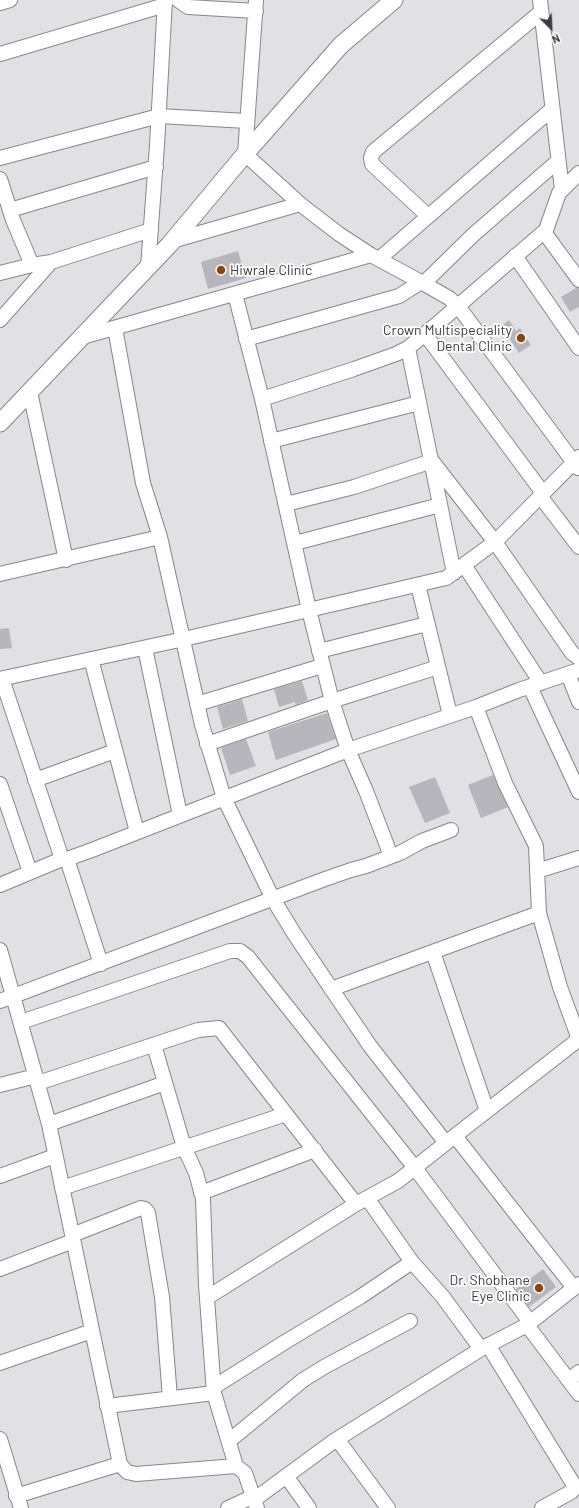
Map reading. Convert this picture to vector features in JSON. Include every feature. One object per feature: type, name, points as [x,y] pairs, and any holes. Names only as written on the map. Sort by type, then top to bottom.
[{"type":"street","points":[[0,3],[10,0]]},
{"type":"street","points":[[178,0],[188,8],[256,6],[245,154]]},
{"type":"street","points":[[0,423],[172,241],[340,45],[394,0]]},
{"type":"street","points":[[0,54],[165,2],[156,167],[148,267]]},
{"type":"street","points":[[540,6],[562,190]]},
{"type":"street","points":[[428,216],[372,164],[371,158],[373,152],[540,6]]},
{"type":"street","points":[[82,337],[375,257],[428,216],[552,109]]},
{"type":"street","points":[[0,158],[158,116],[247,121]]},
{"type":"street","points":[[101,964],[35,780],[1,679],[145,648],[446,578],[495,542],[542,494],[577,463],[458,306],[449,298],[423,282],[375,257],[339,234],[300,204],[245,154]]},
{"type":"street","points":[[246,339],[399,296],[423,282],[473,235],[558,161]]},
{"type":"street","points":[[6,208],[156,167]]},
{"type":"street","points":[[262,399],[354,369],[396,354],[408,348],[546,230],[559,193],[579,173]]},
{"type":"street","points":[[0,179],[6,208],[32,264]]},
{"type":"street","points":[[172,241],[300,204]]},
{"type":"street","points":[[0,273],[32,264],[51,262],[151,230]]},
{"type":"street","points":[[544,232],[579,280]]},
{"type":"street","points":[[515,256],[579,348]]},
{"type":"street","points":[[0,320],[51,262]]},
{"type":"street","points":[[235,294],[262,399],[322,666],[348,750],[366,791],[391,856]]},
{"type":"street","points":[[115,328],[144,483],[160,537],[184,639],[197,704],[224,798],[273,899],[295,935],[370,1046],[577,1286],[529,1324],[485,1347],[337,1439],[286,1476],[255,1501],[228,1508]]},
{"type":"street","points":[[425,334],[579,547]]},
{"type":"street","points":[[408,348],[440,505],[459,569],[536,685],[579,792]]},
{"type":"street","points":[[30,392],[66,560]]},
{"type":"street","points":[[271,441],[420,403]]},
{"type":"street","points":[[286,504],[354,487],[432,461]]},
{"type":"street","points":[[432,461],[495,542],[572,653],[579,658]]},
{"type":"street","points":[[294,543],[440,505]]},
{"type":"street","points":[[0,574],[66,560],[160,537]]},
{"type":"street","points":[[418,585],[450,715]]},
{"type":"street","points":[[319,651],[427,624]]},
{"type":"street","points":[[145,648],[180,815]]},
{"type":"street","points":[[91,659],[137,832]]},
{"type":"street","points":[[197,704],[322,666]]},
{"type":"street","points":[[208,744],[332,701],[438,667]]},
{"type":"street","points":[[0,885],[30,872],[348,750],[476,707],[573,672],[579,702]]},
{"type":"street","points":[[208,1297],[361,1201],[398,1181],[579,1039],[576,1021],[560,987],[538,913],[536,846],[505,783],[476,707]]},
{"type":"street","points":[[35,780],[115,750]]},
{"type":"street","points":[[0,784],[30,872]]},
{"type":"street","points":[[0,1001],[325,879],[366,866],[400,853],[422,841],[451,830]]},
{"type":"street","points":[[537,871],[579,858]]},
{"type":"street","points":[[331,989],[538,913]]},
{"type":"street","points":[[21,1022],[230,952],[240,951],[248,957],[414,1168],[529,1324],[574,1376],[579,1394]]},
{"type":"street","points":[[433,952],[487,1111]]},
{"type":"street","points":[[1,956],[49,1124],[120,1464],[127,1472],[136,1474],[236,1466]]},
{"type":"street","points":[[0,1085],[37,1080],[154,1045],[198,1030],[218,1028],[315,1150],[361,1201],[485,1347],[574,1485],[574,1489],[571,1492],[542,1508]]},
{"type":"street","points":[[154,1045],[184,1147],[196,1173],[203,1200],[214,1390],[236,1466],[245,1473],[255,1501]]},
{"type":"street","points":[[49,1124],[165,1083]]},
{"type":"street","points":[[62,1188],[286,1114]]},
{"type":"street","points":[[201,1193],[315,1150]]},
{"type":"street","points":[[0,1176],[55,1156]]},
{"type":"street","points":[[0,1268],[140,1208],[145,1209],[148,1213],[162,1297],[170,1398]]},
{"type":"street","points":[[107,1406],[170,1398],[214,1390],[285,1342],[360,1297],[412,1262]]},
{"type":"street","points":[[229,1441],[303,1380],[324,1367],[410,1321]]},
{"type":"street","points":[[0,1363],[92,1331]]},
{"type":"street","points":[[0,1439],[19,1502],[120,1464]]},
{"type":"street","points":[[337,1439],[388,1508]]},
{"type":"street","points":[[286,1476],[309,1508]]},
{"type":"building","points":[[238,251],[246,278],[208,289],[201,262]]},
{"type":"building","points":[[576,288],[579,288],[579,307],[570,312],[561,297]]},
{"type":"building","points":[[509,320],[516,331],[520,328],[531,345],[519,353],[501,326]]},
{"type":"building","points":[[9,628],[12,648],[0,649],[0,629]]},
{"type":"building","points":[[302,681],[308,700],[295,705],[295,702],[279,707],[274,689]]},
{"type":"building","points":[[242,699],[248,721],[223,729],[217,707]]},
{"type":"building","points":[[327,713],[336,739],[276,760],[268,732]]},
{"type":"building","points":[[246,739],[256,766],[230,775],[221,748]]},
{"type":"building","points":[[493,775],[508,807],[481,818],[468,785]]},
{"type":"building","points":[[435,777],[450,813],[425,823],[409,787]]},
{"type":"building","points":[[543,1269],[556,1287],[529,1307],[516,1289]]},
{"type":"place","name":"Hiwrale Clinic","points":[[221,270]]},
{"type":"place","name":"Crown Multispeciality Dental Clinic","points":[[521,338]]},
{"type":"place","name":"Dr. Shobhane Eye Clinic","points":[[539,1288]]}]
